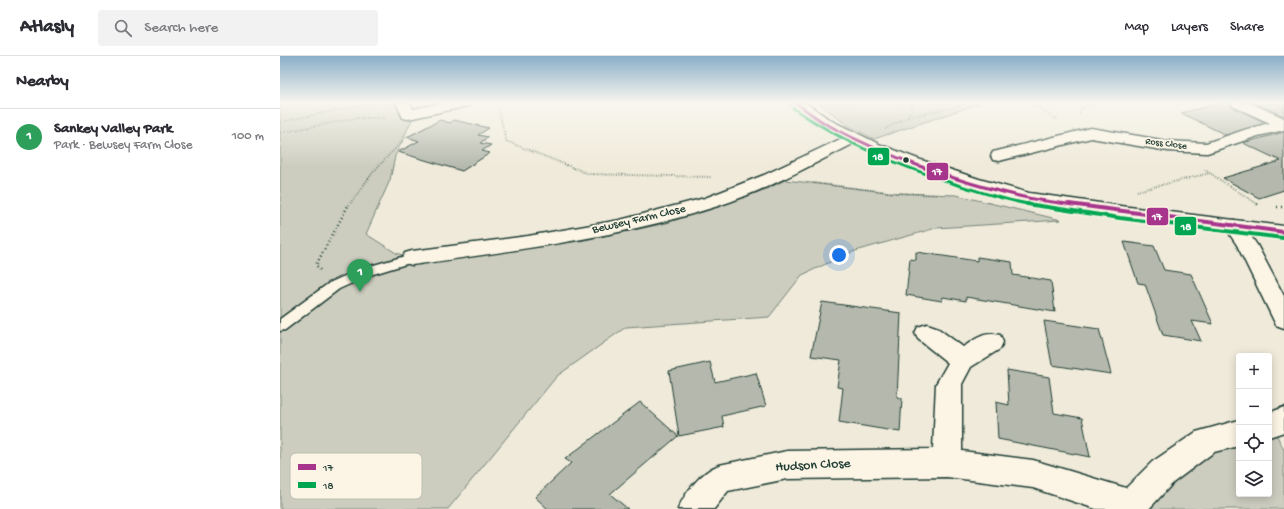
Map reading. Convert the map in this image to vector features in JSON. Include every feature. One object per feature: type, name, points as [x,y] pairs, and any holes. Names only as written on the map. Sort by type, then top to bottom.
[{"type":"street","points":[[827,124],[853,138],[912,163],[973,183],[1028,198],[1121,212],[1284,232]]},
{"type":"street","name":"Ross Close","points":[[999,156],[1091,133],[1168,146],[1207,148],[1253,132],[1284,125]]},
{"type":"street","name":"Bewsey Farm Close","points":[[412,258],[528,242],[621,226],[712,202],[770,179],[853,138]]},
{"type":"street","points":[[1234,226],[1246,245],[1284,319]]},
{"type":"street","points":[[927,333],[962,360]]},
{"type":"street","points":[[947,463],[949,384],[962,360],[991,342]]},
{"type":"street","points":[[1272,424],[1284,419]]},
{"type":"street","name":"Hudson Close","points":[[694,509],[719,479],[787,465],[947,463],[1033,474],[1132,507],[1163,472],[1206,441],[1236,434]]},
{"type":"lane","points":[[280,326],[334,286],[365,272],[412,258]]},
{"type":"path","points":[[280,133],[325,124]]},
{"type":"path","points":[[334,286],[316,265],[345,210],[374,171],[409,134],[407,124]]},
{"type":"path","points":[[502,124],[506,141],[589,174],[720,177]]},
{"type":"path","points":[[884,129],[894,124]]},
{"type":"path","points":[[1168,146],[1262,207]]},
{"type":"path","points":[[1130,192],[1210,173]]},
{"type":"path","points":[[809,183],[896,193],[941,196]]},
{"type":"shaded area","points":[[280,124],[410,124],[395,156],[390,180],[366,234],[396,253],[412,258],[411,265],[580,241],[667,223],[767,189],[785,180],[896,193],[956,195],[1061,220],[936,228],[852,252],[802,275],[769,317],[626,327],[557,376],[448,509],[280,509]]},
{"type":"shaded area","points":[[846,124],[918,124],[874,139]]},
{"type":"shaded area","points":[[1272,426],[1284,450],[1284,509],[1133,509],[1236,435],[1236,497],[1272,497]]},
{"type":"building","points":[[432,124],[472,124],[489,128],[478,135],[488,137],[480,143],[491,145],[482,151],[490,153],[462,171],[398,152],[419,141],[407,137]]},
{"type":"building","points":[[1204,124],[1262,124],[1226,135]]},
{"type":"building","points":[[1284,132],[1284,190],[1259,198],[1223,178],[1281,161],[1243,143]]},
{"type":"building","points":[[1124,242],[1154,246],[1164,270],[1191,274],[1213,324],[1192,321],[1201,341],[1163,335],[1145,284],[1138,283]]},
{"type":"building","points":[[916,252],[977,261],[977,257],[1012,262],[1013,275],[1051,281],[1055,312],[966,297],[966,301],[943,297],[942,301],[906,295],[910,259],[916,260]]},
{"type":"building","points":[[822,302],[901,313],[897,397],[902,398],[900,432],[839,422],[843,388],[837,387],[841,360],[811,356]]},
{"type":"building","points":[[1044,321],[1099,329],[1111,374],[1052,365]]},
{"type":"building","points":[[710,362],[715,382],[756,373],[766,406],[722,416],[724,427],[679,436],[669,371]]},
{"type":"building","points":[[1007,370],[1049,377],[1054,413],[1082,418],[1090,457],[998,439],[996,402],[1009,405]]},
{"type":"building","points":[[640,402],[678,436],[610,494],[628,509],[548,509],[535,497],[571,463],[565,459]]},
{"type":"transit line","name":"18","points":[[816,124],[873,154],[910,169],[971,189],[1026,204],[1120,218],[1283,238]]},
{"type":"transit line","name":"17","points":[[827,124],[875,148],[912,163],[973,183],[1028,198],[1121,212],[1284,232]]},
{"type":"place","name":"Sankey Valley Park","points":[[360,292]]}]
